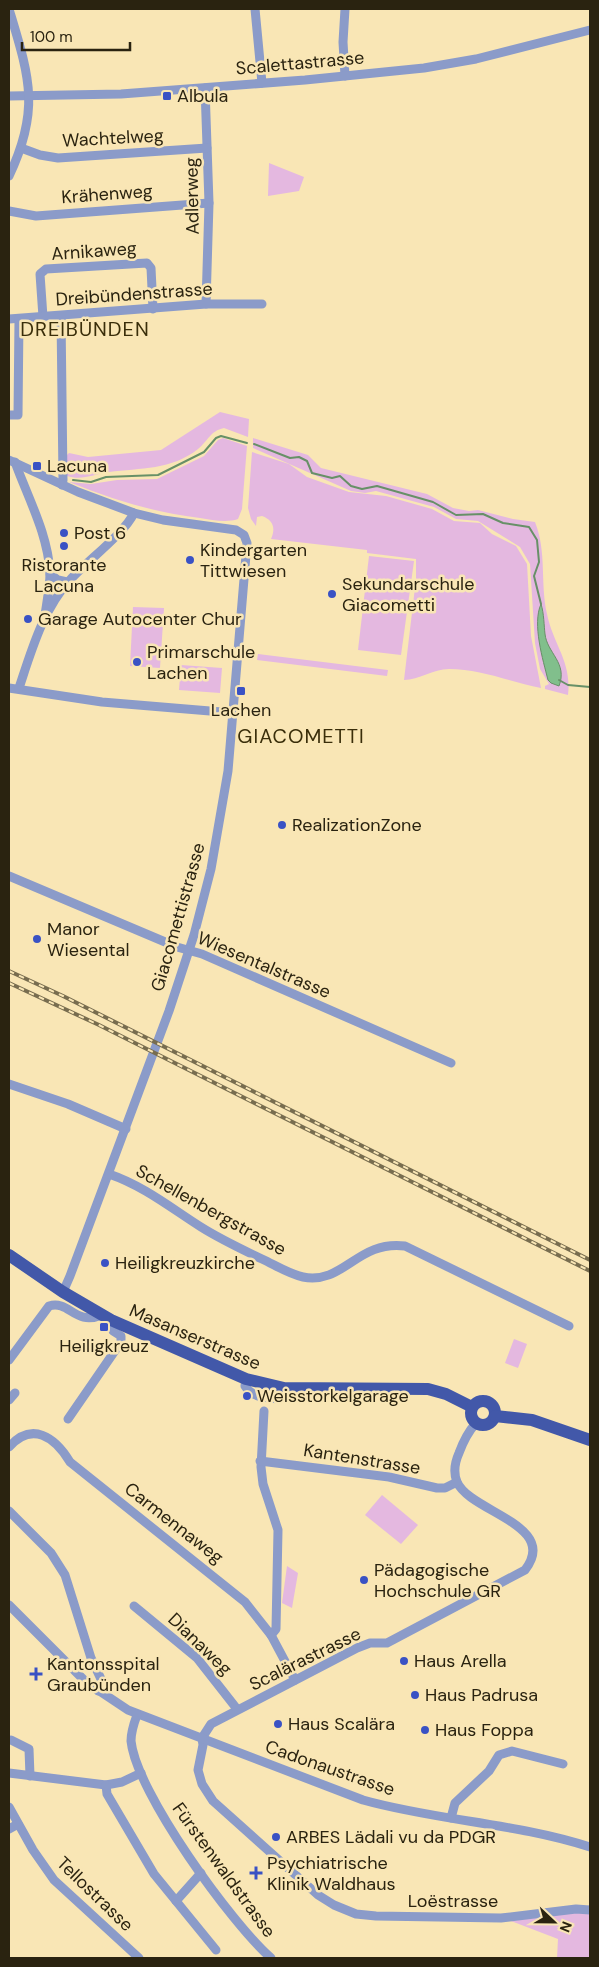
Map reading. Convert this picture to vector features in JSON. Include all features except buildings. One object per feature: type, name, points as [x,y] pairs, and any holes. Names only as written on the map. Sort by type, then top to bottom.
[{"type":"main road","name":"Masanserstrasse","points":[[9,1255],[62,1292],[107,1318],[246,1379],[284,1388],[428,1389],[446,1394],[472,1407]]},
{"type":"main road","points":[[486,1400],[494,1408],[495,1416],[487,1424],[476,1423],[471,1417],[472,1407],[478,1401],[486,1400]]},
{"type":"main road","points":[[495,1416],[532,1420],[590,1440]]},
{"type":"street","points":[[9,9],[25,64],[28,95],[28,124],[21,148],[9,176]]},
{"type":"street","points":[[254,9],[262,83]]},
{"type":"street","points":[[345,9],[343,42],[345,76]]},
{"type":"street","name":"Scalettastrasse","points":[[9,96],[121,94],[345,76],[455,63],[590,30]]},
{"type":"street","name":"Adlerweg","points":[[205,88],[209,203],[206,304]]},
{"type":"street","name":"Wachtelweg","points":[[21,148],[40,155],[58,158],[207,148]]},
{"type":"street","name":"Krähenweg","points":[[9,211],[36,216],[209,203]]},
{"type":"street","name":"Arnikaweg","points":[[42,317],[40,274],[46,269],[147,264],[151,268],[153,309]]},
{"type":"street","name":"Dreibündenstrasse","points":[[9,318],[61,316],[206,304],[262,304]]},
{"type":"street","points":[[61,316],[62,485]]},
{"type":"street","points":[[9,414],[18,414],[18,318]]},
{"type":"street","points":[[12,461],[62,485],[134,513],[127,525],[68,582],[45,618],[19,688]]},
{"type":"street","points":[[12,461],[39,523],[50,574],[45,618]]},
{"type":"street","name":"Giacomettistrasse","points":[[62,1292],[70,1276],[126,1129],[189,950],[211,868],[220,824],[234,713],[247,548],[243,533],[162,520],[134,513]]},
{"type":"street","points":[[50,574],[58,580],[68,582]]},
{"type":"street","points":[[9,688],[102,702],[234,713]]},
{"type":"street","name":"Wiesentalstrasse","points":[[9,876],[189,950],[451,1063]]},
{"type":"street","points":[[9,1084],[68,1104],[126,1129]]},
{"type":"street","name":"Schellenbergstrasse","points":[[109,1174],[143,1189],[215,1235],[297,1275],[322,1277],[332,1274],[377,1247],[388,1245],[405,1246],[569,1326]]},
{"type":"street","points":[[9,1360],[49,1306],[62,1306],[91,1320],[107,1318],[113,1331],[121,1336],[121,1342],[68,1419]]},
{"type":"street","points":[[264,1411],[260,1461],[263,1484],[278,1530],[276,1629],[271,1635]]},
{"type":"street","points":[[457,1482],[456,1460],[462,1445],[476,1423]]},
{"type":"street","name":"Carmennaweg","points":[[9,1447],[26,1434],[44,1436],[63,1451],[70,1462],[225,1584],[245,1602],[271,1635],[295,1680]]},
{"type":"street","name":"Kantenstrasse","points":[[260,1461],[389,1478],[437,1488],[446,1488],[457,1482]]},
{"type":"street","name":"Scalärastrasse","points":[[202,1738],[210,1724],[237,1709],[356,1648],[370,1643],[386,1643],[525,1570],[533,1553],[529,1537],[517,1526],[468,1495],[457,1482]]},
{"type":"street","points":[[9,1510],[51,1553],[65,1575],[91,1658],[101,1679],[98,1691]]},
{"type":"street","points":[[9,1605],[71,1668],[98,1691],[137,1715],[194,1737],[202,1738]]},
{"type":"street","name":"Dianaweg","points":[[134,1606],[202,1664],[237,1709]]},
{"type":"street","name":"Fürstenwaldstrasse","points":[[137,1715],[131,1741],[141,1773],[173,1834],[250,1939],[272,1958]]},
{"type":"street","name":"Cadonaustrasse","points":[[202,1738],[363,1800],[394,1808],[528,1830],[590,1846]]},
{"type":"street","name":"Loëstrasse","points":[[202,1738],[198,1770],[207,1794],[304,1883],[334,1905],[356,1914],[376,1916],[501,1918],[576,1909],[590,1910]]},
{"type":"street","points":[[11,1740],[29,1749],[30,1776]]},
{"type":"street","points":[[451,1818],[454,1803],[488,1771],[499,1755],[512,1751],[563,1764]]},
{"type":"street","points":[[9,1773],[106,1785],[122,1782],[141,1773]]},
{"type":"street","points":[[106,1785],[107,1794],[138,1850],[216,1950]]},
{"type":"street","name":"Tellostrasse","points":[[9,1808],[54,1880],[139,1958]]},
{"type":"street","points":[[9,1829],[18,1824]]},
{"type":"street","points":[[176,1901],[202,1872]]},
{"type":"shaded area","points":[[269,163],[304,177],[299,191],[268,196]]},
{"type":"shaded area","points":[[220,412],[249,419],[248,437],[224,428],[219,429],[198,449],[177,461],[144,469],[109,472],[83,477],[67,476],[67,455],[69,453],[88,457],[161,450]]},
{"type":"shaded area","points":[[223,438],[247,446],[242,509],[238,519],[219,521],[149,509],[69,482],[91,484],[117,480],[157,479],[204,456],[218,440]]},
{"type":"shaded area","points":[[253,438],[308,455],[321,468],[427,494],[453,508],[469,511],[478,510],[513,519],[535,522],[541,545],[547,614],[553,635],[565,663],[568,695],[545,689],[545,686],[549,684],[540,669],[535,643],[530,564],[520,547],[478,521],[456,519],[434,507],[376,491],[365,493],[351,491],[253,448]]},
{"type":"shaded area","points":[[252,452],[289,464],[307,477],[349,492],[386,496],[432,509],[454,521],[480,523],[492,534],[516,546],[527,564],[531,636],[541,688],[484,673],[449,669],[404,680],[416,579],[416,559],[367,553],[367,550],[271,539],[273,528],[271,522],[262,516],[257,517],[256,526],[251,519],[248,508]]},
{"type":"shaded area","points":[[369,556],[414,561],[401,655],[358,650]]},
{"type":"shaded area","points":[[541,604],[547,641],[561,671],[559,686],[548,680],[541,652],[538,622]]},
{"type":"shaded area","points":[[133,607],[164,608],[160,668],[130,666]]},
{"type":"shaded area","points":[[258,654],[388,670],[387,676],[257,660]]},
{"type":"shaded area","points":[[181,665],[222,668],[220,693],[179,690]]},
{"type":"shaded area","points":[[514,1339],[527,1344],[518,1368],[505,1363]]},
{"type":"shaded area","points":[[382,1495],[418,1525],[401,1544],[365,1515]]},
{"type":"shaded area","points":[[287,1566],[298,1573],[292,1608],[282,1603]]},
{"type":"shaded area","points":[[582,1912],[590,1914],[590,1958],[557,1958],[558,1939],[511,1921]]},
{"type":"waterway","points":[[73,480],[91,482],[106,477],[158,475],[204,452],[216,438],[221,436],[247,443]]},
{"type":"waterway","points":[[254,444],[290,458],[299,457],[307,461],[312,473],[332,478],[340,476],[351,486],[362,489],[377,486],[433,502],[456,515],[483,514],[503,523],[529,527],[537,540],[539,562],[534,576],[541,604]]},
{"type":"waterway","points":[[559,680],[568,685],[590,687]]},
{"type":"railway","points":[[9,971],[63,996],[590,1260]]},
{"type":"railway","points":[[9,983],[99,1025],[590,1271]]},
{"type":"place","name":"Albula","points":[[167,96]]},
{"type":"place","name":"Lacuna","points":[[37,466]]},
{"type":"place","name":"Post 6","points":[[64,533]]},
{"type":"place","name":"Ristorante Lacuna","points":[[64,546]]},
{"type":"place","name":"Kindergarten Tittwiesen","points":[[190,560]]},
{"type":"place","name":"Sekundarschule Giacometti","points":[[332,594]]},
{"type":"place","name":"Garage Autocenter Chur","points":[[28,619]]},
{"type":"place","name":"Primarschule Lachen","points":[[137,662]]},
{"type":"place","name":"Lachen","points":[[241,691]]},
{"type":"place","name":"RealizationZone","points":[[282,825]]},
{"type":"place","name":"Manor Wiesental","points":[[37,939]]},
{"type":"place","name":"Heiligkreuzkirche","points":[[105,1263]]},
{"type":"place","name":"Heiligkreuz","points":[[104,1327]]},
{"type":"place","name":"Weisstorkelgarage","points":[[247,1396]]},
{"type":"place","name":"Pädagogische Hochschule GR","points":[[364,1580]]},
{"type":"place","name":"Haus Arella","points":[[404,1661]]},
{"type":"place","name":"Kantonsspital Graubünden","points":[[36,1674]]},
{"type":"place","name":"Haus Padrusa","points":[[415,1695]]},
{"type":"place","name":"Haus Scalära","points":[[278,1724]]},
{"type":"place","name":"Haus Foppa","points":[[425,1730]]},
{"type":"place","name":"ARBES Lädali vu da PDGR","points":[[276,1837]]},
{"type":"place","name":"Psychiatrische Klinik Waldhaus","points":[[256,1873]]},
{"type":"district","name":"DREIBÜNDEN","points":[[85,329]]},
{"type":"district","name":"GIACOMETTI","points":[[301,736]]}]
